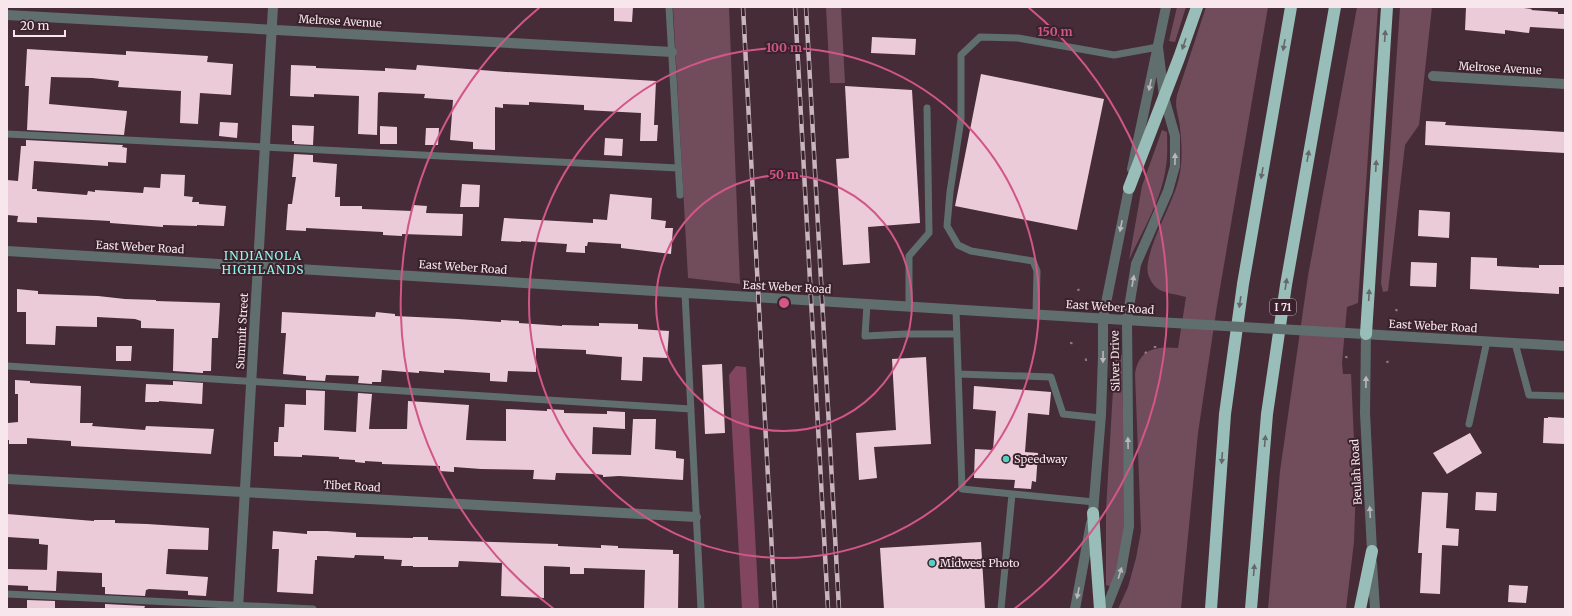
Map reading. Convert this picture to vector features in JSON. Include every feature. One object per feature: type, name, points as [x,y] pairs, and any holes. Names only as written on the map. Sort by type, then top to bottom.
[{"type":"highway","points":[[1128,188],[1164,97],[1197,7]]},
{"type":"highway","points":[[1211,609],[1225,414],[1243,284],[1291,7]]},
{"type":"highway","name":"I 71","points":[[1251,609],[1267,414],[1285,292],[1335,7]]},
{"type":"highway","points":[[1366,334],[1387,7]]},
{"type":"highway","points":[[1094,508],[1100,609]]},
{"type":"highway","points":[[1360,609],[1372,551]]},
{"type":"street","name":"Summit Street","points":[[238,607],[273,7]]},
{"type":"street","name":"Silver Drive","points":[[1075,609],[1094,508],[1101,418],[1103,318],[1128,188],[1166,7]]},
{"type":"street","name":"Melrose Avenue","points":[[7,15],[672,52]]},
{"type":"street","name":"Silver Drive","points":[[1106,609],[1121,571],[1128,526],[1126,320],[1136,264],[1168,191],[1174,166],[1175,136],[1164,97],[1158,47]]},
{"type":"street","name":"Melrose Avenue","points":[[1433,76],[1565,84]]},
{"type":"street","name":"East Weber Road","points":[[7,251],[1565,346]]},
{"type":"street","name":"Beulah Road","points":[[1366,334],[1365,413],[1375,609]]},
{"type":"street","name":"Tibet Road","points":[[7,479],[696,517]]},
{"type":"lane","points":[[669,7],[680,195]]},
{"type":"lane","points":[[1036,314],[1037,271],[1033,261],[971,251],[958,245],[947,226],[950,192],[961,119],[961,55],[980,37],[1018,38],[1114,55],[1158,47]]},
{"type":"lane","points":[[909,306],[909,256],[929,233],[927,108]]},
{"type":"lane","points":[[7,134],[678,168]]},
{"type":"lane","points":[[685,293],[701,609]]},
{"type":"lane","points":[[867,304],[865,336],[957,334]]},
{"type":"lane","points":[[956,309],[962,490],[1012,494],[1094,508]]},
{"type":"lane","points":[[1469,424],[1487,341]]},
{"type":"lane","points":[[1515,343],[1529,395],[1565,396]]},
{"type":"lane","points":[[7,366],[691,410]]},
{"type":"lane","points":[[958,374],[1051,377],[1063,414],[1101,418]]},
{"type":"lane","points":[[1001,609],[1012,494]]},
{"type":"lane","points":[[7,594],[238,607],[313,609]]},
{"type":"path","points":[[1396,311],[1398,307]]},
{"type":"path","points":[[1085,360],[1089,359]]},
{"type":"path","points":[[1387,361],[1389,365]]},
{"type":"shaded area","points":[[673,7],[729,7],[740,284],[688,278]]},
{"type":"shaded area","points":[[826,7],[841,7],[845,83],[830,83]]},
{"type":"shaded area","points":[[1177,7],[1186,7],[1175,42],[1169,41]]},
{"type":"shaded area","points":[[1206,7],[1268,7],[1217,306],[1198,433],[1181,609],[1118,609],[1128,587],[1136,558],[1141,531],[1135,374],[1140,359],[1144,354],[1155,349],[1178,348],[1186,297],[1163,292],[1154,286],[1148,274],[1148,266],[1153,243],[1174,194],[1179,178],[1182,149],[1176,100]]},
{"type":"shaded area","points":[[1357,7],[1378,7],[1358,303],[1347,307],[1342,363],[1343,374],[1351,374],[1356,484],[1354,542],[1346,609],[1268,609],[1280,471],[1308,276]]},
{"type":"shaded area","points":[[1400,7],[1432,7],[1419,125],[1405,145],[1388,291],[1383,292],[1381,283]]},
{"type":"shaded area","points":[[1162,130],[1167,132],[1167,158],[1164,178],[1151,214],[1129,260],[1142,186]]},
{"type":"shaded area","points":[[1115,355],[1122,355],[1125,520],[1122,548],[1112,587],[1106,585],[1106,510]]},
{"type":"shaded area","points":[[736,366],[746,367],[759,609],[742,609],[729,375]]},
{"type":"building","points":[[614,7],[633,7],[632,22],[614,21]]},
{"type":"building","points":[[1466,7],[1514,7],[1558,12],[1558,14],[1565,14],[1565,29],[1530,27],[1529,33],[1505,30],[1505,34],[1465,30]]},
{"type":"building","points":[[872,37],[916,39],[915,55],[871,53]]},
{"type":"building","points":[[27,49],[126,55],[126,51],[208,56],[207,62],[233,64],[231,95],[200,93],[198,124],[180,123],[181,91],[118,87],[119,81],[92,78],[51,77],[49,104],[127,111],[124,135],[27,130],[29,86],[25,86]]},
{"type":"building","points":[[291,65],[316,66],[316,68],[385,71],[385,68],[416,70],[417,65],[656,81],[654,125],[658,125],[657,141],[640,141],[641,113],[584,110],[584,105],[529,102],[529,105],[503,104],[503,108],[495,107],[495,150],[473,149],[473,142],[450,140],[453,100],[424,98],[425,94],[380,92],[378,93],[377,135],[358,134],[359,96],[314,94],[314,97],[290,96]]},
{"type":"building","points":[[981,74],[1104,99],[1077,230],[955,206]]},
{"type":"building","points":[[845,86],[912,90],[920,223],[868,227],[870,263],[843,265],[836,159],[849,158]]},
{"type":"building","points":[[1426,121],[1446,122],[1445,125],[1565,132],[1565,153],[1425,145]]},
{"type":"building","points":[[220,122],[238,123],[237,138],[219,136]]},
{"type":"building","points":[[292,125],[314,126],[313,145],[294,144],[294,141],[292,141]]},
{"type":"building","points":[[380,126],[397,127],[397,144],[380,144]]},
{"type":"building","points":[[426,128],[439,128],[438,145],[425,145]]},
{"type":"building","points":[[605,138],[623,139],[622,156],[604,155]]},
{"type":"building","points":[[26,140],[123,145],[122,147],[127,148],[126,163],[108,162],[108,166],[34,161],[32,189],[37,189],[37,191],[87,195],[88,191],[95,192],[95,190],[143,193],[144,187],[160,188],[161,174],[185,175],[184,196],[193,197],[192,202],[199,202],[199,204],[226,206],[224,226],[163,225],[163,227],[110,223],[110,221],[37,217],[37,223],[17,222],[18,216],[7,215],[7,180],[18,181],[21,146],[26,146]]},
{"type":"building","points":[[294,154],[313,155],[313,162],[337,164],[335,197],[340,197],[340,206],[362,206],[362,209],[412,211],[413,205],[427,206],[426,213],[463,214],[462,236],[402,234],[402,236],[383,235],[383,232],[306,228],[306,231],[286,230],[288,204],[292,204],[296,177],[292,177]]},
{"type":"building","points":[[462,184],[480,185],[479,207],[460,207]]},
{"type":"building","points":[[610,194],[652,198],[651,219],[666,221],[665,228],[673,228],[671,254],[621,248],[621,244],[588,242],[587,246],[585,246],[585,253],[566,252],[567,244],[501,241],[504,218],[593,223],[593,219],[607,220]]},
{"type":"building","points":[[1419,210],[1450,212],[1449,238],[1418,236]]},
{"type":"building","points":[[1471,257],[1497,258],[1497,266],[1539,268],[1539,265],[1565,265],[1565,287],[1559,287],[1559,294],[1470,289]]},
{"type":"building","points":[[1411,262],[1437,263],[1436,287],[1410,286]]},
{"type":"building","points":[[17,289],[38,291],[38,294],[220,303],[218,338],[212,338],[211,371],[203,371],[203,373],[173,371],[174,329],[141,328],[141,321],[135,319],[97,317],[97,327],[56,326],[55,345],[26,344],[26,312],[17,312]]},
{"type":"building","points":[[282,312],[375,317],[376,312],[395,314],[395,316],[501,322],[501,320],[519,321],[519,323],[562,326],[599,326],[599,323],[638,324],[638,329],[669,331],[667,358],[643,357],[642,381],[621,380],[622,357],[586,354],[586,350],[536,348],[536,372],[508,371],[507,382],[490,381],[490,373],[444,370],[444,373],[419,371],[419,373],[382,370],[381,382],[372,382],[372,384],[358,383],[359,376],[326,375],[325,381],[306,380],[306,376],[283,374],[286,333],[281,333]]},
{"type":"building","points":[[116,346],[132,346],[131,361],[116,361]]},
{"type":"building","points":[[926,357],[931,444],[874,447],[877,478],[859,480],[856,433],[896,430],[892,359]]},
{"type":"building","points":[[722,364],[725,433],[705,434],[702,365]]},
{"type":"building","points":[[15,380],[30,381],[30,383],[81,386],[80,423],[93,423],[92,426],[145,430],[146,426],[214,429],[211,454],[71,446],[71,441],[27,438],[27,444],[9,444],[8,423],[18,422],[18,394],[15,394]]},
{"type":"building","points":[[173,381],[203,383],[202,404],[159,401],[145,402],[146,384],[173,385]]},
{"type":"building","points":[[974,386],[1051,392],[1049,415],[1028,413],[1025,452],[1038,453],[1036,482],[1032,481],[1031,489],[1014,488],[1015,480],[974,478],[975,449],[993,450],[996,411],[973,409]]},
{"type":"building","points":[[306,390],[325,391],[324,430],[356,432],[358,393],[372,394],[369,429],[407,429],[408,401],[469,405],[466,440],[506,441],[506,409],[547,411],[547,409],[564,410],[564,413],[607,414],[607,411],[625,412],[625,429],[593,427],[592,454],[631,455],[633,419],[656,419],[655,449],[676,451],[676,458],[684,459],[683,480],[619,476],[603,477],[603,475],[596,474],[556,473],[555,480],[533,479],[534,470],[454,467],[454,472],[440,471],[440,466],[382,464],[382,462],[365,461],[365,463],[355,462],[355,460],[339,459],[339,457],[302,455],[302,457],[274,456],[274,442],[278,442],[279,427],[284,427],[285,404],[306,405]]},
{"type":"building","points":[[1544,418],[1565,418],[1565,444],[1543,443]]},
{"type":"building","points":[[1470,433],[1482,453],[1447,474],[1433,453]]},
{"type":"building","points":[[1422,492],[1448,493],[1446,528],[1459,529],[1458,546],[1442,545],[1440,594],[1420,593],[1422,553],[1418,553]]},
{"type":"building","points":[[1476,492],[1497,493],[1496,511],[1475,510]]},
{"type":"building","points":[[7,514],[94,521],[115,520],[115,523],[209,528],[208,550],[168,549],[166,574],[208,577],[206,596],[188,595],[188,591],[149,589],[146,590],[145,596],[105,594],[105,587],[102,587],[102,573],[57,571],[56,591],[28,590],[28,586],[7,585],[7,569],[47,570],[48,545],[39,544],[39,539],[7,537]]},
{"type":"building","points":[[273,531],[307,534],[307,531],[327,531],[356,533],[356,537],[428,537],[428,540],[558,544],[558,546],[601,548],[601,545],[618,546],[618,548],[673,550],[673,554],[679,554],[678,609],[644,609],[645,570],[584,568],[584,574],[570,574],[570,567],[544,566],[544,598],[501,596],[502,563],[459,561],[458,567],[413,567],[401,566],[402,560],[384,559],[384,556],[355,555],[354,558],[317,556],[317,560],[315,560],[313,594],[277,592],[279,549],[272,549]]},
{"type":"building","name":"Midwest Photo","points":[[981,542],[985,609],[884,609],[880,548]]},
{"type":"building","points":[[1509,585],[1528,586],[1526,603],[1508,602]]},
{"type":"building","points":[[27,600],[55,601],[55,609],[27,609]]},
{"type":"building","points":[[105,604],[145,606],[144,609],[105,609]]},
{"type":"railway","points":[[743,7],[775,609]]},
{"type":"railway","points":[[795,7],[828,609]]},
{"type":"railway","points":[[806,7],[839,609]]},
{"type":"place","name":"Speedway","points":[[1006,459]]},
{"type":"place","name":"Midwest Photo","points":[[932,563]]},
{"type":"district","name":"INDIANOLA HIGHLANDS","points":[[263,263]]}]
